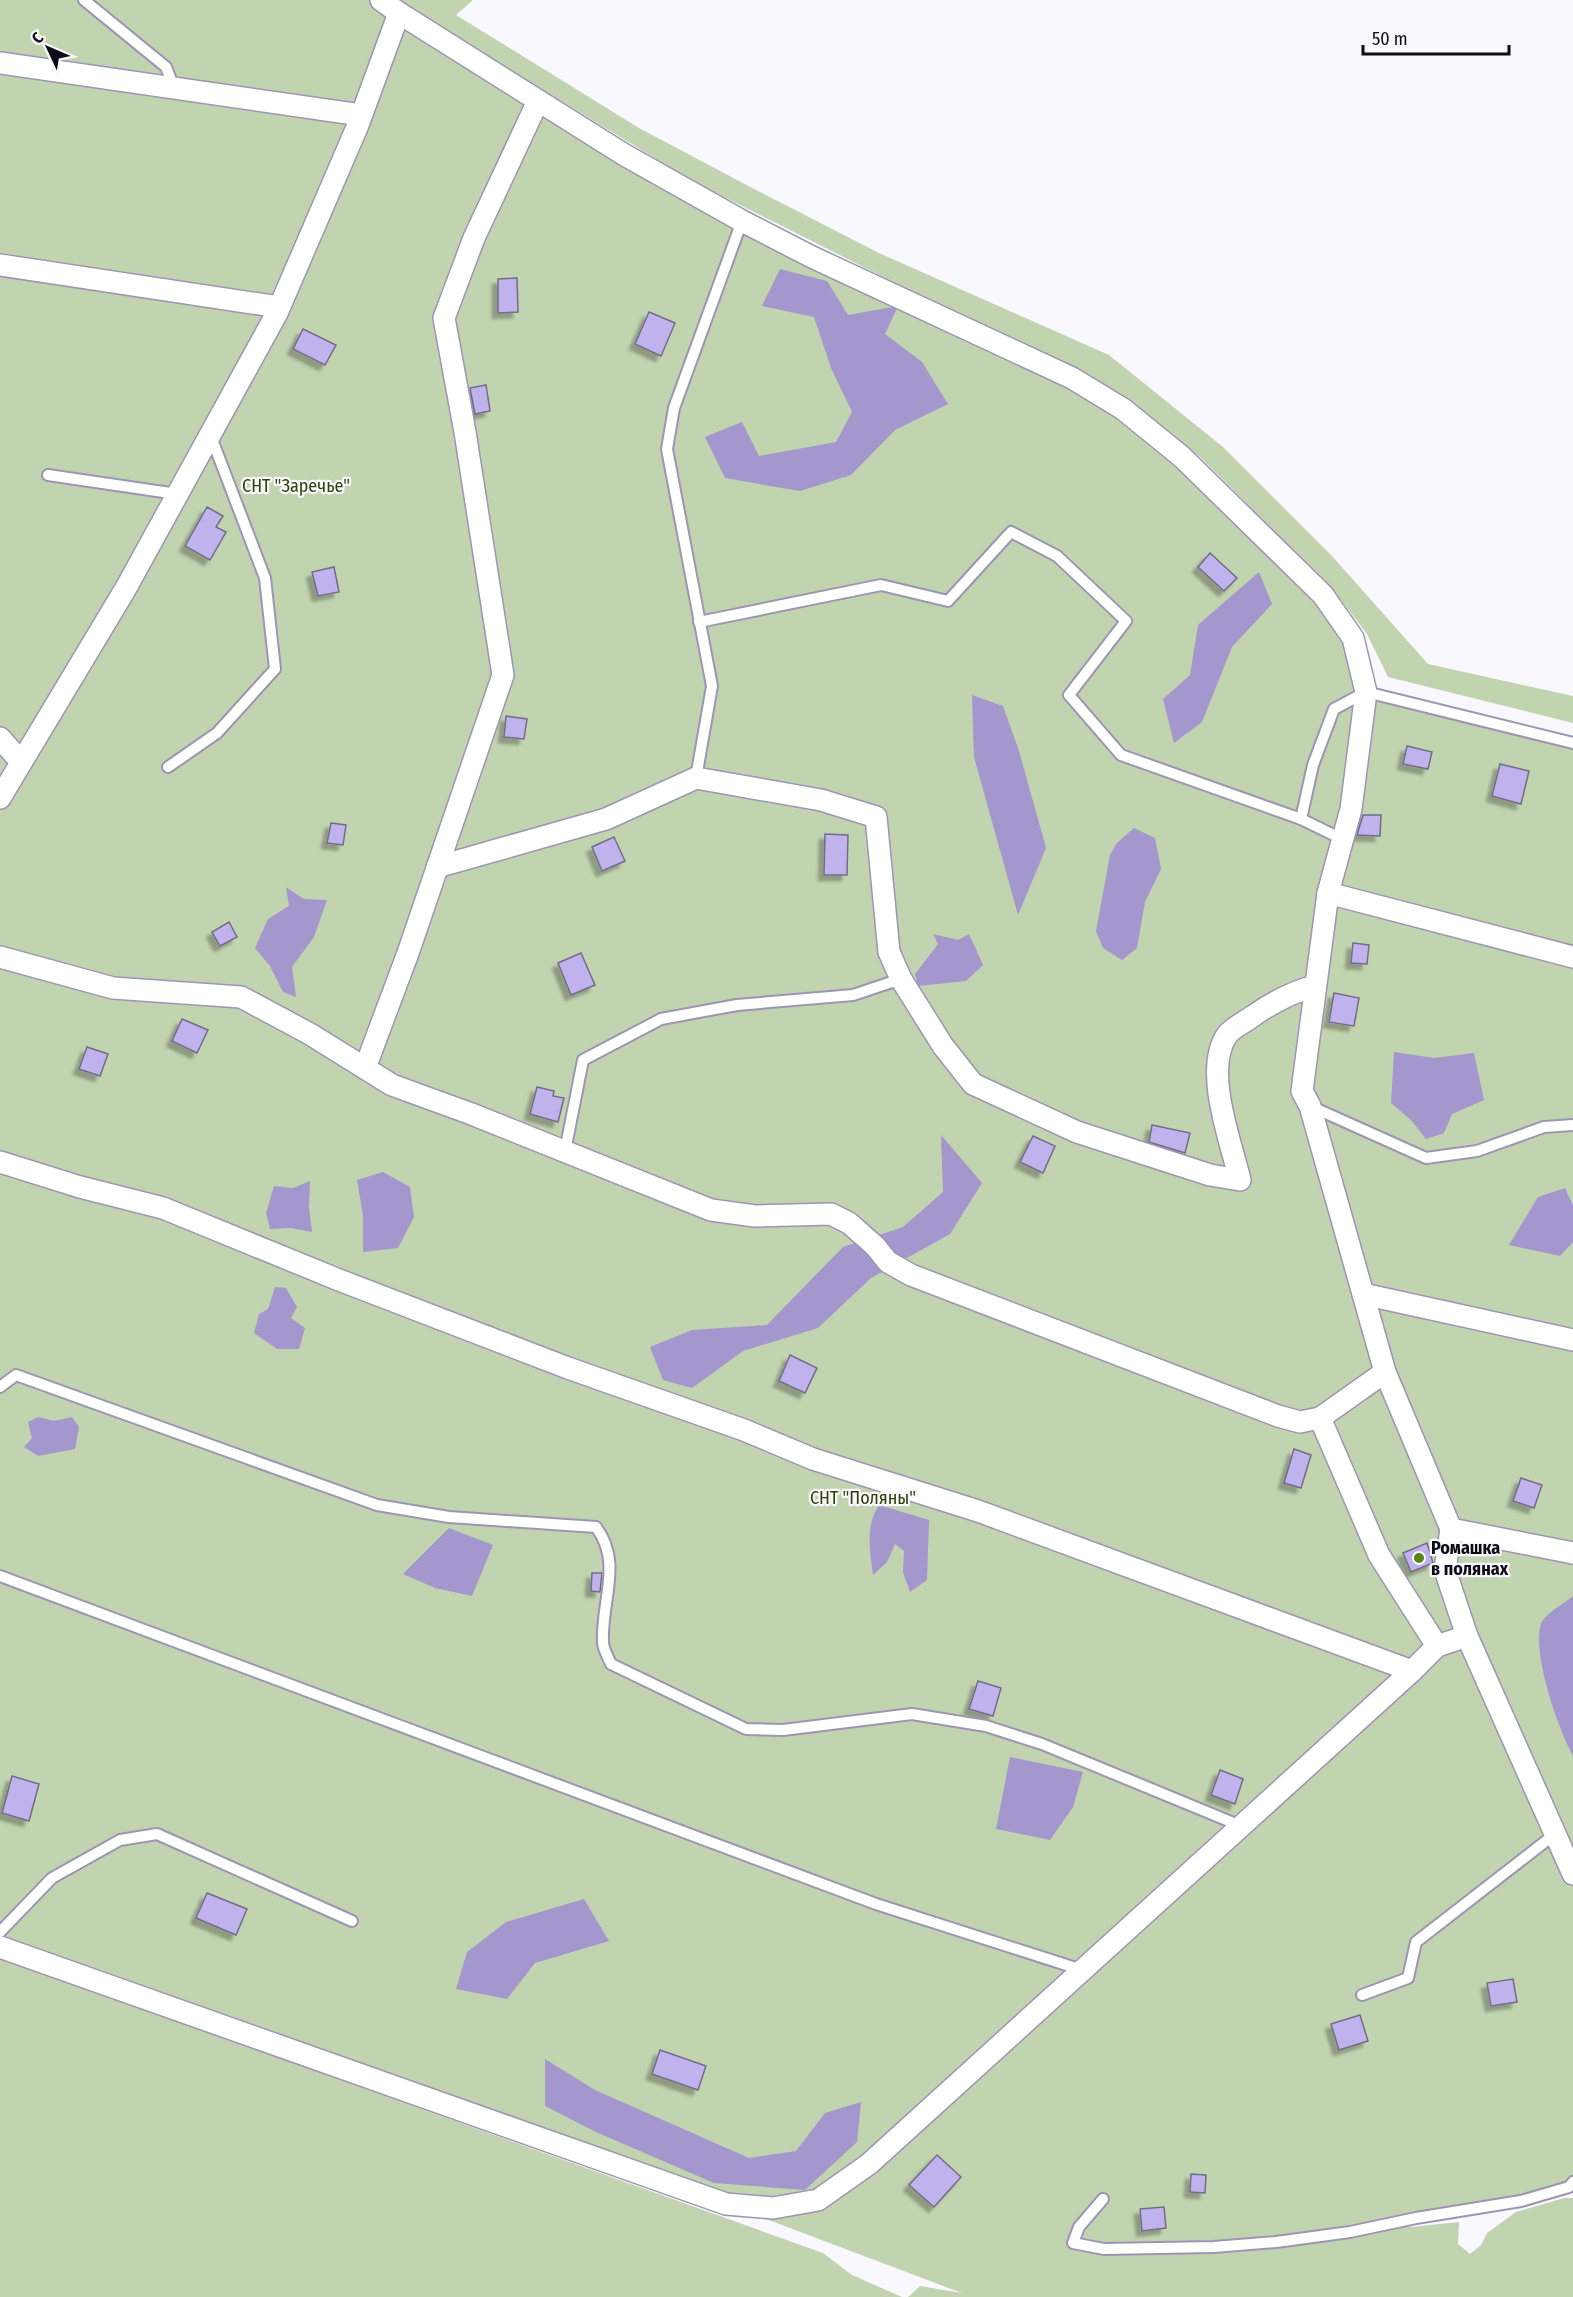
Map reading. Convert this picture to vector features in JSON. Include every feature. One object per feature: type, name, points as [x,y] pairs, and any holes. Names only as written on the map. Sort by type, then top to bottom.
[{"type":"street","points":[[381,0],[399,14],[623,154],[742,221],[812,257],[1072,378],[1123,409],[1182,457],[1323,595],[1353,638],[1366,692],[1351,809],[1328,893],[1302,1091],[1310,1106],[1385,1372],[1451,1529],[1445,1570],[1467,1636],[1573,1874]]},
{"type":"street","points":[[0,798],[126,588],[279,307],[361,115],[399,14]]},
{"type":"street","points":[[0,63],[361,115]]},
{"type":"street","points":[[365,1068],[408,953],[503,675],[465,432],[444,318],[474,238],[538,101]]},
{"type":"street","points":[[0,266],[279,307]]},
{"type":"street","points":[[0,738],[21,762]]},
{"type":"street","points":[[437,867],[606,819],[696,778],[821,800],[876,817],[889,952],[901,979],[943,1046],[973,1084],[1077,1132],[1210,1174],[1240,1180],[1217,1085],[1217,1061],[1227,1035],[1262,1010],[1293,992],[1315,986]]},
{"type":"street","points":[[1328,893],[1573,957]]},
{"type":"street","points":[[0,957],[113,988],[241,997],[310,1034],[392,1085],[469,1113],[711,1210],[755,1216],[831,1214],[849,1223],[875,1246],[888,1262],[911,1275],[1278,1416],[1300,1422],[1320,1418],[1385,1372]]},
{"type":"street","points":[[0,1162],[80,1187],[163,1208],[339,1280],[568,1368],[744,1430],[813,1459],[978,1511],[1412,1671]]},
{"type":"street","points":[[1364,1294],[1573,1340]]},
{"type":"street","points":[[1320,1418],[1379,1555],[1437,1646]]},
{"type":"street","points":[[1451,1529],[1573,1553]]},
{"type":"street","points":[[0,1947],[726,2204],[773,2208],[818,2200],[869,2164],[1437,1646],[1467,1636]]},
{"type":"lane","points":[[84,0],[166,67],[174,88]]},
{"type":"lane","points":[[696,778],[712,686],[667,449],[674,408],[742,221]]},
{"type":"lane","points":[[168,767],[217,733],[275,669],[265,578],[210,434]]},
{"type":"lane","points":[[48,475],[177,494]]},
{"type":"lane","points":[[699,622],[881,585],[948,601],[1011,532],[1057,556],[1126,621],[1070,695],[1121,755],[1301,819],[1342,840]]},
{"type":"lane","points":[[1301,819],[1313,765],[1334,709],[1366,692],[1573,742]]},
{"type":"lane","points":[[565,1151],[583,1060],[661,1019],[737,1005],[853,995],[901,979]]},
{"type":"lane","points":[[1310,1106],[1426,1158],[1477,1151],[1544,1127],[1573,1125]]},
{"type":"lane","points":[[0,1387],[16,1375],[377,1505],[449,1517],[596,1527],[606,1540],[610,1565],[602,1644],[611,1664],[746,1730],[783,1730],[912,1714],[986,1726],[1042,1744],[1242,1826]]},
{"type":"lane","points":[[0,1576],[876,1904],[1082,1970]]},
{"type":"lane","points":[[0,1932],[52,1878],[120,1840],[157,1834],[352,1921]]},
{"type":"lane","points":[[1362,1995],[1408,1978],[1416,1942],[1555,1834]]},
{"type":"lane","points":[[1103,2199],[1079,2227],[1073,2243],[1104,2249],[1214,2247],[1276,2242],[1350,2232],[1416,2218],[1521,2201],[1569,2187],[1573,2182]]},
{"type":"green space","name":"СНТ \"Поляны\"","points":[[0,0],[381,0],[623,154],[1123,409],[1323,595],[1366,692],[1573,743],[1573,2185],[1416,2218],[1410,2227],[1459,2222],[1458,2244],[1470,2254],[1481,2245],[1487,2233],[1516,2212],[1564,2198],[1573,2198],[1573,2297],[908,2297],[920,2286],[962,2293],[726,2204],[0,1947]]},
{"type":"green space","points":[[396,0],[473,0],[456,15],[639,128],[879,253],[1109,355],[1223,447],[1332,556],[1428,664],[1573,696],[1573,723],[1388,677],[1367,634],[1330,586],[1200,457],[1121,396],[694,182]]},
{"type":"green space","points":[[0,1958],[823,2253],[852,2275],[902,2297],[0,2297]]},
{"type":"shaded area","points":[[780,269],[827,281],[848,315],[898,306],[885,334],[922,362],[948,404],[895,430],[851,475],[800,491],[725,478],[705,437],[742,422],[759,456],[836,442],[852,412],[831,368],[814,317],[762,306]]},
{"type":"shaded area","points":[[1259,572],[1272,604],[1232,647],[1202,722],[1174,743],[1163,699],[1190,675],[1198,625]]},
{"type":"shaded area","points":[[972,695],[1003,706],[1019,751],[1046,848],[1018,915],[974,757]]},
{"type":"shaded area","points":[[1134,828],[1155,838],[1161,869],[1145,902],[1137,948],[1122,960],[1103,948],[1096,931],[1110,855],[1117,843]]},
{"type":"shaded area","points":[[286,887],[304,899],[327,900],[314,937],[292,967],[296,997],[283,992],[270,966],[255,948],[268,919],[289,906]]},
{"type":"shaded area","points":[[933,934],[958,940],[969,934],[983,965],[966,981],[918,986],[915,974],[938,944]]},
{"type":"shaded area","points":[[1394,1052],[1434,1058],[1474,1053],[1484,1100],[1452,1114],[1444,1133],[1426,1139],[1411,1120],[1391,1103]]},
{"type":"shaded area","points":[[941,1135],[982,1183],[950,1234],[871,1278],[818,1328],[743,1351],[692,1388],[663,1380],[650,1347],[692,1330],[767,1325],[843,1247],[903,1227],[943,1192]]},
{"type":"shaded area","points":[[383,1172],[410,1187],[414,1217],[398,1248],[363,1252],[363,1216],[357,1180]]},
{"type":"shaded area","points":[[310,1181],[309,1207],[312,1232],[290,1228],[270,1229],[266,1213],[274,1186],[293,1188]]},
{"type":"shaded area","points":[[1565,1188],[1573,1205],[1573,1242],[1560,1256],[1509,1245],[1538,1197]]},
{"type":"shaded area","points":[[275,1287],[286,1288],[297,1307],[291,1318],[305,1328],[299,1349],[277,1349],[254,1333],[259,1314],[268,1309]]},
{"type":"shaded area","points":[[38,1417],[54,1421],[72,1417],[79,1427],[75,1449],[38,1456],[24,1447],[32,1438],[28,1422]]},
{"type":"shaded area","points":[[879,1505],[929,1520],[927,1580],[910,1592],[903,1572],[904,1551],[895,1544],[887,1562],[873,1575],[870,1530]]},
{"type":"shaded area","points":[[449,1528],[493,1545],[472,1596],[435,1588],[403,1574]]},
{"type":"shaded area","points":[[1573,1596],[1573,1755],[1560,1727],[1547,1688],[1539,1648],[1539,1631],[1543,1620]]},
{"type":"shaded area","points":[[1010,1757],[1083,1772],[1073,1807],[1050,1840],[996,1829]]},
{"type":"shaded area","points":[[584,1899],[609,1941],[535,1963],[507,1999],[456,1989],[467,1952],[506,1922]]},
{"type":"shaded area","points":[[545,2059],[595,2090],[749,2158],[796,2151],[825,2113],[861,2102],[857,2142],[805,2190],[714,2183],[596,2132],[545,2106]]},
{"type":"building","points":[[517,278],[518,312],[498,313],[498,279]]},
{"type":"building","points":[[649,312],[675,323],[661,356],[635,344]]},
{"type":"building","points":[[303,329],[336,345],[325,365],[293,349]]},
{"type":"building","points":[[486,385],[490,411],[475,414],[470,388]]},
{"type":"building","points":[[207,507],[223,516],[216,527],[226,532],[210,560],[185,546]]},
{"type":"building","points":[[1210,553],[1237,578],[1224,591],[1198,567]]},
{"type":"building","points":[[334,567],[339,592],[318,596],[312,572]]},
{"type":"building","points":[[506,716],[527,719],[524,739],[504,737]]},
{"type":"building","points":[[1407,746],[1432,752],[1428,769],[1403,764]]},
{"type":"building","points":[[1500,764],[1529,771],[1521,804],[1492,796]]},
{"type":"building","points":[[1363,815],[1381,815],[1380,836],[1357,835]]},
{"type":"building","points":[[331,823],[346,825],[343,845],[327,843]]},
{"type":"building","points":[[825,834],[848,835],[847,875],[824,875]]},
{"type":"building","points":[[614,837],[625,861],[602,871],[592,847]]},
{"type":"building","points":[[229,922],[237,937],[220,946],[212,932]]},
{"type":"building","points":[[1353,943],[1369,945],[1367,964],[1351,963]]},
{"type":"building","points":[[581,953],[595,985],[571,995],[558,963]]},
{"type":"building","points":[[1334,993],[1359,998],[1354,1026],[1329,1022]]},
{"type":"building","points":[[182,1019],[208,1030],[197,1053],[172,1041]]},
{"type":"building","points":[[87,1047],[108,1054],[100,1076],[79,1069]]},
{"type":"building","points":[[537,1087],[554,1091],[553,1096],[564,1098],[558,1122],[530,1114]]},
{"type":"building","points":[[1152,1125],[1190,1133],[1185,1153],[1149,1142]]},
{"type":"building","points":[[1033,1136],[1055,1146],[1043,1173],[1020,1162]]},
{"type":"building","points":[[790,1355],[817,1368],[805,1393],[779,1381]]},
{"type":"building","points":[[1294,1449],[1311,1455],[1301,1488],[1284,1483]]},
{"type":"building","points":[[1521,1478],[1542,1485],[1534,1508],[1513,1501]]},
{"type":"building","name":"Ромашка в полянах","points":[[1427,1543],[1433,1563],[1411,1572],[1403,1553]]},
{"type":"building","points":[[592,1573],[602,1573],[600,1592],[591,1591]]},
{"type":"building","points":[[978,1681],[1001,1688],[993,1716],[969,1709]]},
{"type":"building","points":[[1220,1770],[1243,1779],[1235,1804],[1211,1795]]},
{"type":"building","points":[[12,1776],[39,1784],[29,1821],[2,1813]]},
{"type":"building","points":[[207,1893],[247,1909],[236,1935],[196,1918]]},
{"type":"building","points":[[1513,1979],[1517,2002],[1491,2006],[1487,1983]]},
{"type":"building","points":[[1360,2015],[1368,2041],[1339,2050],[1331,2024]]},
{"type":"building","points":[[660,2050],[706,2066],[698,2090],[652,2074]]},
{"type":"building","points":[[937,2155],[961,2177],[934,2207],[909,2185]]},
{"type":"building","points":[[1191,2174],[1206,2175],[1205,2193],[1190,2192]]},
{"type":"building","points":[[1164,2207],[1166,2228],[1142,2231],[1140,2209]]},
{"type":"place","name":"Ромашка в полянах","points":[[1419,1558]]},
{"type":"park label","name":"СНТ \"Заречье\"","points":[[296,486]]}]
